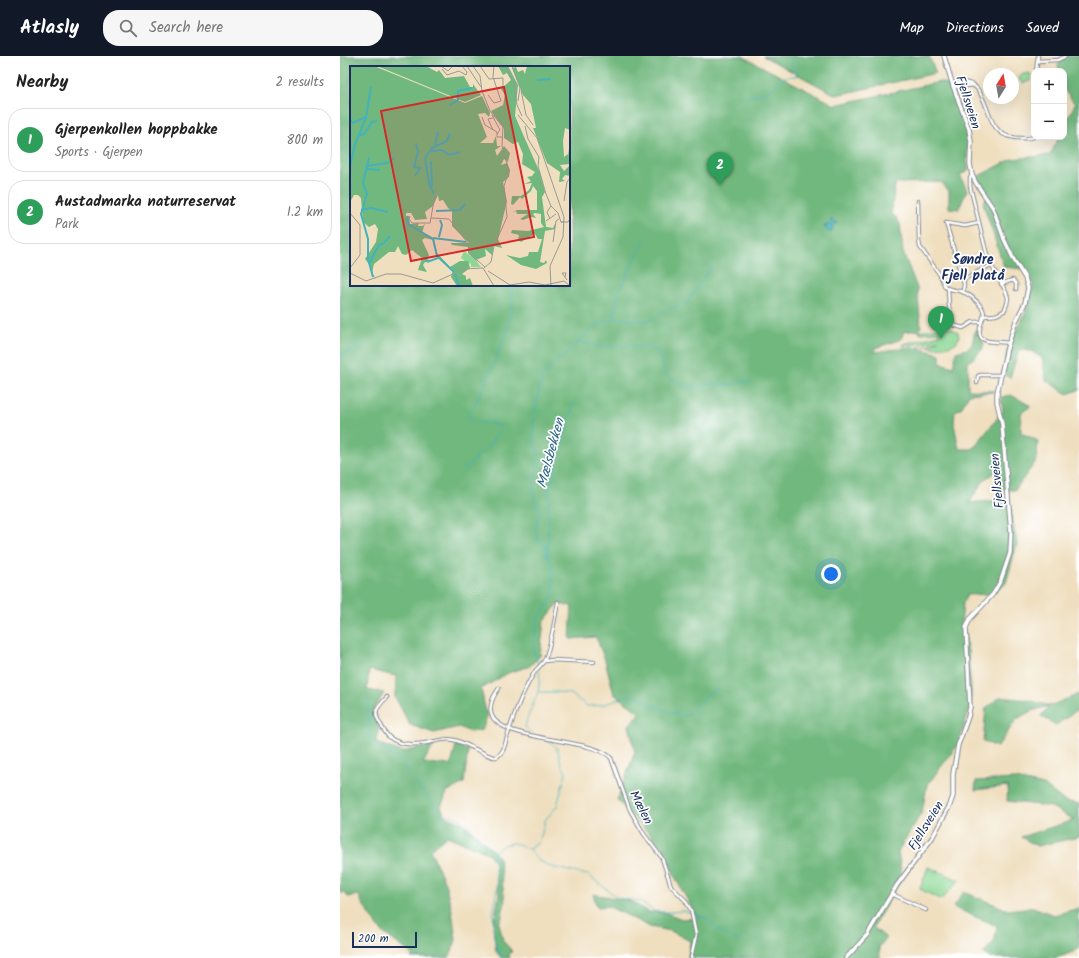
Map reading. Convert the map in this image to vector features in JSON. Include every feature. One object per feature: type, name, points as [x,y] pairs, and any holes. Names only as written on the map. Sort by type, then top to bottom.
[{"type":"main road","name":"Fjellsveien","points":[[846,958],[867,936],[892,893],[932,838],[951,801],[957,750],[970,707],[966,628],[970,619],[996,590],[1010,552],[1011,532],[1002,430],[997,398],[1000,375],[1008,343],[1016,321],[1025,303],[1028,292],[1027,284],[1004,239],[993,208],[972,175],[970,164],[971,141],[969,129],[953,86],[944,56]]},
{"type":"street","points":[[1036,68],[1038,56]]},
{"type":"street","points":[[1037,61],[1058,60],[1066,56]]},
{"type":"street","points":[[953,86],[974,85],[977,87],[993,123],[1001,133],[1007,136],[1019,138],[1031,137]]},
{"type":"street","points":[[972,175],[970,178],[970,183],[988,259],[1008,298],[1005,309],[998,315],[984,316]]},
{"type":"street","points":[[918,201],[918,241],[920,247],[938,272],[944,285],[948,289],[963,292],[972,297],[982,307],[984,316],[981,322],[980,335],[983,340],[1008,343]]},
{"type":"street","points":[[963,292],[964,284],[946,223],[965,226],[979,223]]},
{"type":"street","points":[[962,280],[991,265]]},
{"type":"street","points":[[1001,284],[1013,280],[1016,284],[1016,289]]},
{"type":"street","points":[[948,289],[949,306],[953,325],[963,328],[973,322],[981,322]]},
{"type":"street","points":[[977,383],[980,375],[1000,375]]},
{"type":"street","points":[[387,697],[376,710],[377,719],[388,736],[403,743],[414,744],[453,739],[494,758],[504,749],[521,697],[536,671],[544,662],[558,602]]},
{"type":"street","points":[[544,662],[552,660],[594,662]]},
{"type":"street","points":[[499,688],[493,698],[491,714],[498,724],[509,730]]},
{"type":"street","name":"Mælen","points":[[509,730],[586,747],[606,754],[610,757],[630,810],[644,834],[662,858],[671,886],[685,900],[691,910],[696,935],[691,958]]},
{"type":"street","points":[[892,893],[901,899],[926,910]]},
{"type":"green space","points":[[340,56],[742,56],[835,105],[940,82],[950,85],[966,130],[968,171],[960,175],[967,190],[959,209],[949,208],[949,191],[941,182],[896,183],[891,214],[895,216],[900,224],[903,252],[917,288],[921,327],[918,330],[903,332],[902,339],[875,348],[875,352],[913,347],[940,354],[940,363],[953,367],[956,352],[967,349],[972,345],[975,330],[984,343],[982,350],[968,363],[968,390],[994,391],[969,394],[962,407],[955,411],[954,424],[959,449],[973,449],[1003,411],[1001,397],[1011,395],[1031,406],[1021,413],[1021,433],[1038,441],[1036,461],[1015,490],[1002,490],[996,472],[985,479],[969,503],[1009,499],[1017,544],[1006,583],[991,594],[967,595],[963,603],[961,626],[966,639],[968,652],[971,705],[958,745],[927,785],[922,812],[898,851],[902,878],[873,927],[886,938],[879,947],[880,958],[688,958],[690,941],[671,931],[650,927],[608,906],[597,907],[593,894],[630,901],[649,912],[666,913],[682,919],[697,918],[677,881],[661,846],[617,800],[635,752],[629,725],[640,713],[614,694],[605,660],[596,637],[570,639],[572,606],[558,604],[544,621],[540,656],[530,666],[508,673],[481,689],[487,717],[482,730],[470,732],[459,727],[434,733],[410,725],[395,697],[396,676],[369,670],[367,690],[384,693],[374,709],[379,727],[376,743],[402,752],[434,745],[423,763],[451,765],[456,745],[468,750],[464,783],[448,791],[441,806],[445,817],[461,822],[486,844],[499,858],[505,903],[502,910],[503,915],[499,923],[503,941],[512,951],[509,955],[510,958],[501,958],[496,951],[493,927],[499,895],[494,861],[488,853],[447,836],[430,850],[445,883],[452,911],[456,940],[450,956],[447,958],[411,958],[413,955],[382,932],[362,903],[359,895],[348,897],[343,891],[340,895]]},
{"type":"green space","points":[[763,56],[929,56],[936,73],[836,95]]},
{"type":"green space","points":[[1067,56],[1079,56],[1079,390],[1067,394],[1046,380],[1042,358],[1031,351],[1019,350],[1010,378],[1002,373],[1009,344],[1024,316],[1033,284],[1023,269],[1004,267],[983,203],[987,197],[975,178],[1012,159],[1050,155],[1058,140],[1067,140],[1067,120],[1075,104],[1067,94],[1067,68],[1059,68],[1058,64]]},
{"type":"green space","points":[[1028,73],[1031,74],[1031,81],[1023,83],[1020,81],[1019,77]]},
{"type":"green space","points":[[950,328],[958,332],[959,337],[957,341],[951,345],[932,348],[932,346],[918,347],[928,346],[938,341],[903,346],[903,344],[940,335],[939,332],[919,333],[919,331]]},
{"type":"green space","points":[[1079,694],[1079,709],[1056,725],[1041,716],[1049,706],[1031,711],[1017,719],[997,747],[983,741],[986,708],[1000,697],[1028,700],[1050,706]]},
{"type":"green space","points":[[1015,779],[1044,785],[1064,801],[1079,804],[1079,837],[1037,846],[1021,837],[1074,820],[1052,807],[1007,801],[1008,786],[975,790],[976,781]]},
{"type":"green space","points":[[928,867],[959,880],[941,900],[920,889]]},
{"type":"green space","points":[[964,892],[1008,910],[1033,907],[1054,915],[1079,908],[1079,948],[1073,952],[1056,958],[989,958],[984,953],[994,942],[997,926],[953,907]]},
{"type":"water","points":[[831,220],[837,223],[833,225],[832,231],[829,232],[824,227],[831,224]]},
{"type":"waterway","points":[[746,98],[771,89],[783,77],[796,76],[796,70],[791,61],[796,56]]},
{"type":"waterway","points":[[614,318],[618,293],[645,239]]},
{"type":"waterway","points":[[532,734],[525,727],[538,692],[540,679],[537,659],[534,652],[534,642],[538,619],[549,604],[553,593],[552,564],[545,553],[547,548],[538,540],[535,529],[540,512],[533,495],[539,457],[533,438],[534,417],[542,377],[595,326],[614,318],[648,321],[656,318],[669,308],[678,307],[688,301],[712,265]]},
{"type":"waterway","points":[[461,469],[469,466],[476,457],[485,451],[501,428],[486,422],[473,423],[467,415],[475,404],[485,384],[506,335],[513,300],[511,290],[508,286]]},
{"type":"waterway","points":[[340,356],[353,350],[359,340]]},
{"type":"waterway","points":[[580,342],[598,346],[636,346],[651,349],[658,352],[664,370],[670,378],[685,386],[707,384],[729,385],[751,381]]},
{"type":"waterway","name":"Mælsbekken","points":[[548,557],[549,490],[574,403]]},
{"type":"waterway","points":[[539,692],[571,694],[587,706],[603,705],[622,697],[633,696],[652,705],[685,716],[709,694],[719,688]]},
{"type":"waterway","points":[[369,699],[369,737],[377,746],[404,761],[409,776],[442,814],[459,818],[494,851]]},
{"type":"waterway","points":[[529,849],[538,843],[545,820],[557,806],[566,772],[561,763],[558,750],[552,743],[546,740]]},
{"type":"waterway","points":[[501,958],[494,937],[493,915],[497,886],[494,861],[495,851],[504,845],[513,843],[529,849],[538,860],[551,867],[588,875],[618,898],[639,901],[654,911],[684,911],[706,918],[718,930],[739,941]]},
{"type":"place","name":"Austadmarka naturreservat","points":[[720,185]]},
{"type":"place","name":"Gjerpenkollen hoppbakke","points":[[941,339]]},
{"type":"district","name":"Søndre Fjell platå","points":[[973,268]]}]
